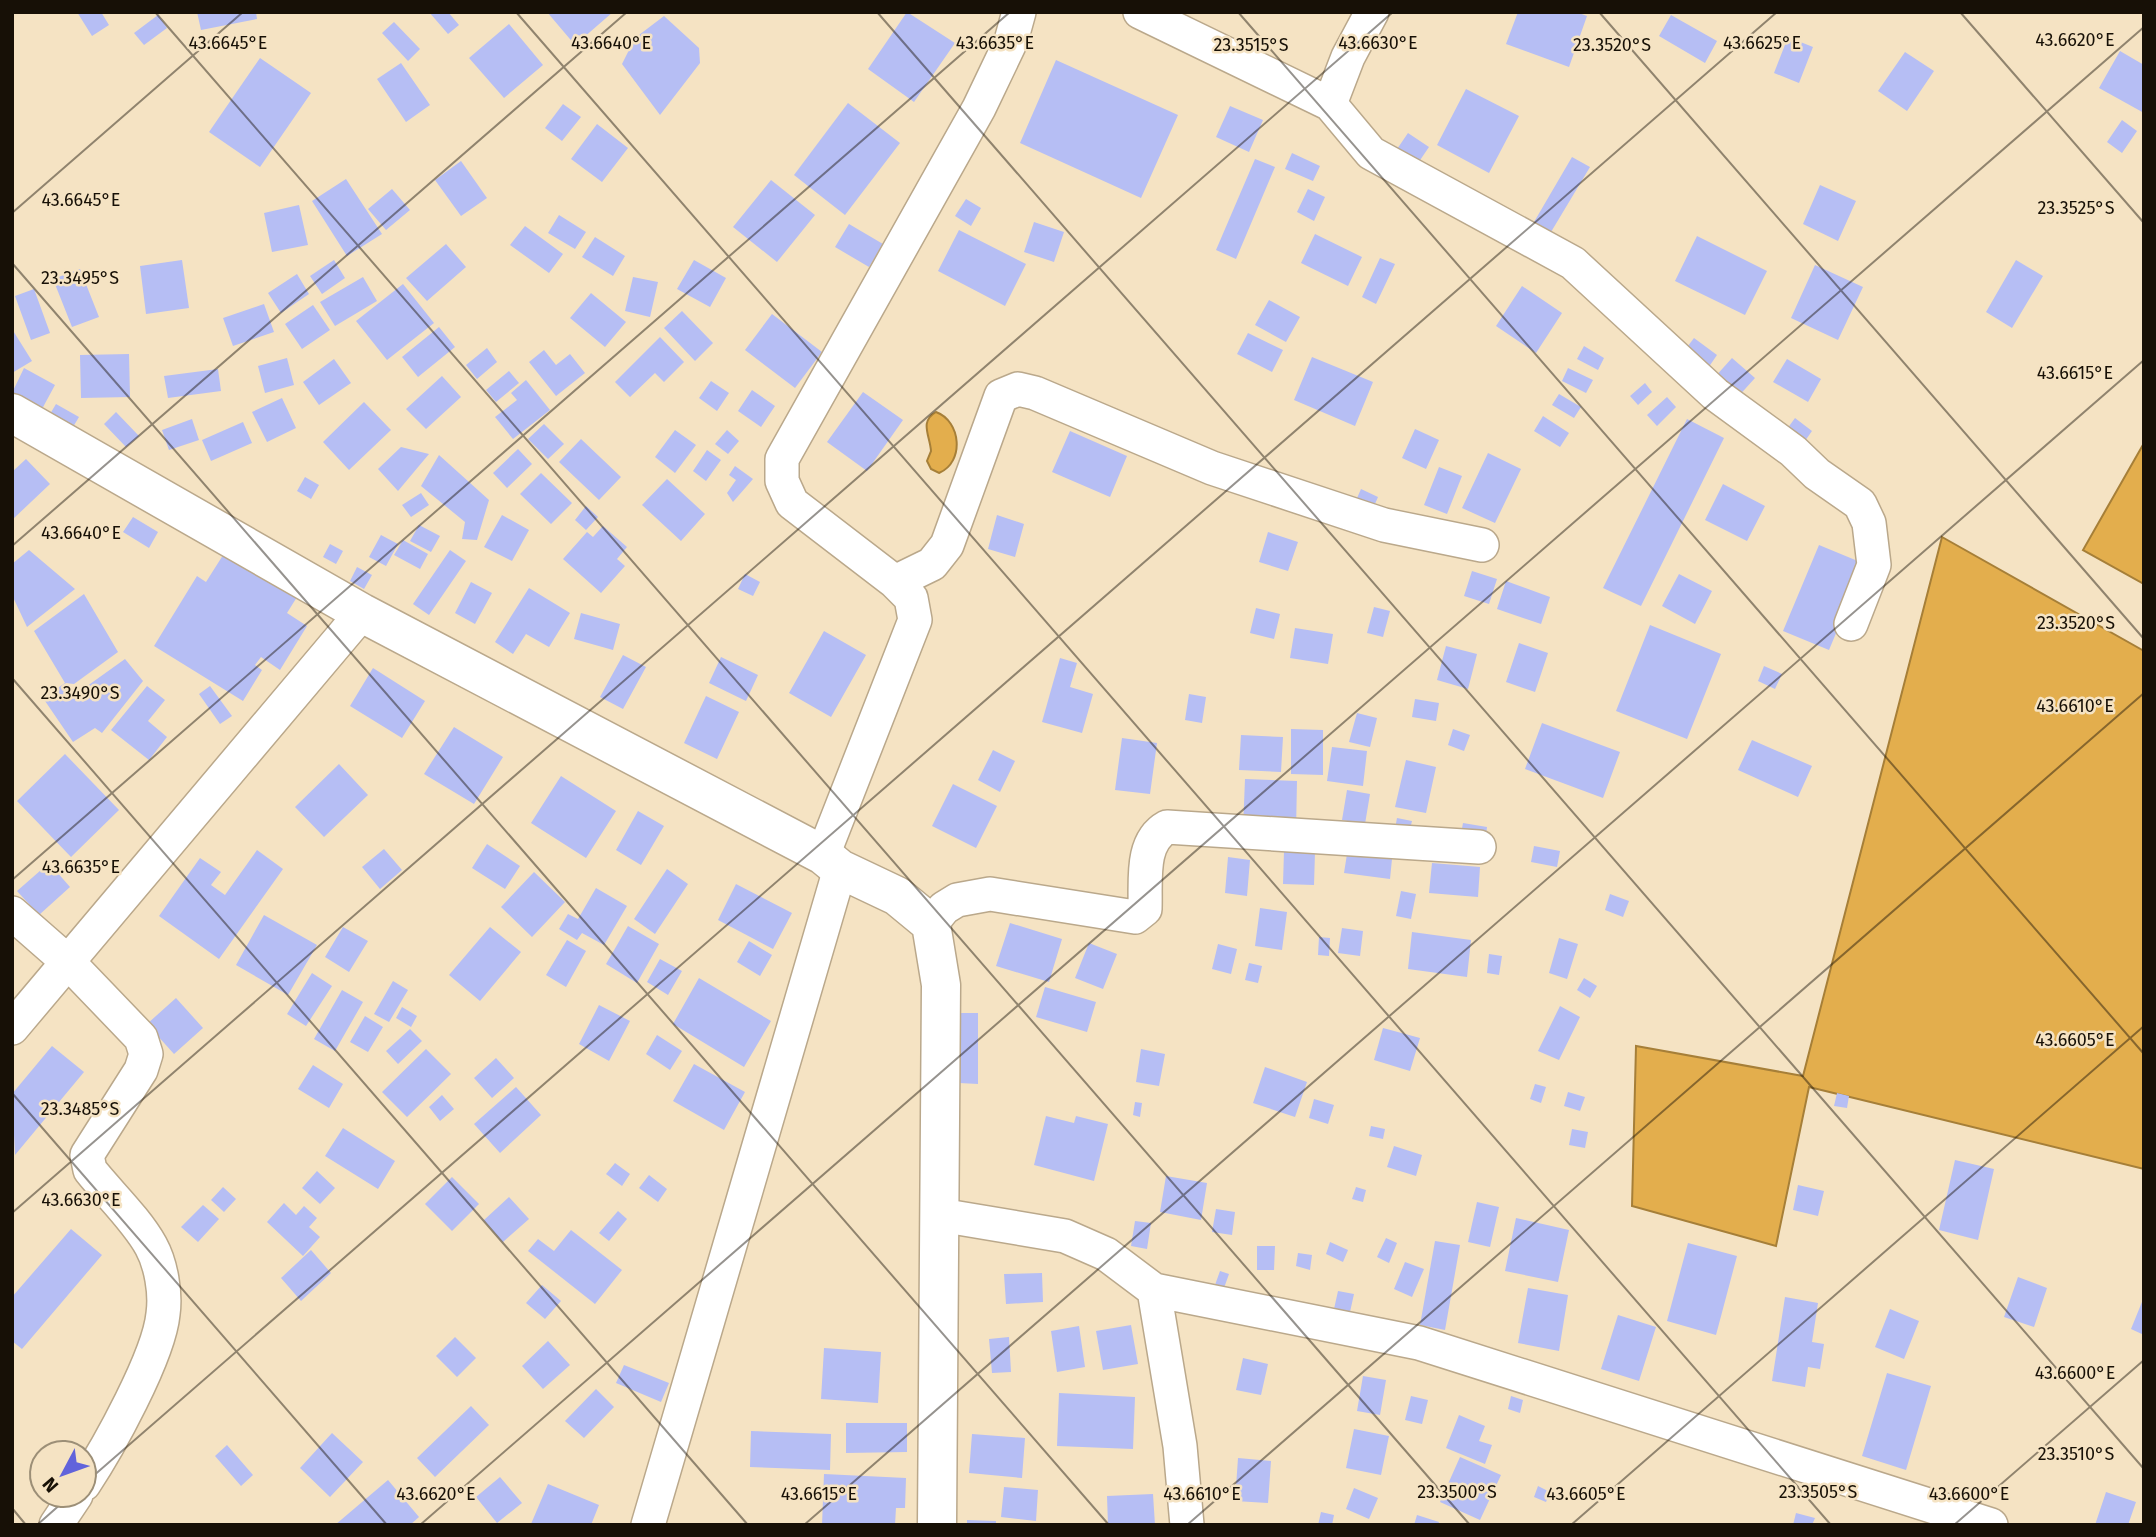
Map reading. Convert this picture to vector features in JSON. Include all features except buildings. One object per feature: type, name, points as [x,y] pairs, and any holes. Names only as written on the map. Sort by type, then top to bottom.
[{"type":"street","points":[[648,1525],[831,862],[915,620],[911,598],[895,582],[792,503],[782,481],[782,459],[979,108],[1012,41],[1018,12]]},
{"type":"street","points":[[1140,12],[1330,104],[1371,153],[1573,263],[1715,394],[1793,450],[1817,474],[1860,504],[1869,523],[1874,565],[1851,624]]},
{"type":"street","points":[[1330,104],[1348,57],[1372,12]]},
{"type":"street","points":[[895,582],[932,565],[947,545],[1000,396],[1018,389],[1035,393],[1238,477],[1384,525],[1482,545]]},
{"type":"street","points":[[12,413],[362,613],[897,896],[931,923],[941,985],[937,1525]]},
{"type":"street","points":[[12,1028],[362,613]]},
{"type":"street","points":[[931,923],[944,908],[957,900],[990,894],[1135,917],[1144,909],[1149,847],[1154,834],[1167,827],[1479,848]]},
{"type":"street","points":[[12,913],[68,962],[141,1038],[146,1054],[141,1070],[87,1155],[90,1170],[151,1246],[162,1279],[163,1314],[151,1356],[98,1463]]},
{"type":"street","points":[[940,1215],[1065,1236],[1106,1254],[1154,1290],[1419,1343],[1991,1525]]},
{"type":"street","points":[[1154,1290],[1180,1446],[1187,1525]]},
{"type":"street","points":[[56,1525],[67,1509]]},
{"type":"shaded area","points":[[936,412],[951,424],[957,442],[953,460],[939,473],[931,469],[927,461],[931,451],[927,425]]},
{"type":"shaded area","points":[[2144,443],[2144,584],[2083,550]]},
{"type":"shaded area","points":[[1942,537],[2144,651],[2144,1169],[1809,1087],[1776,1246],[1632,1206],[1636,1046],[1803,1076]]}]
